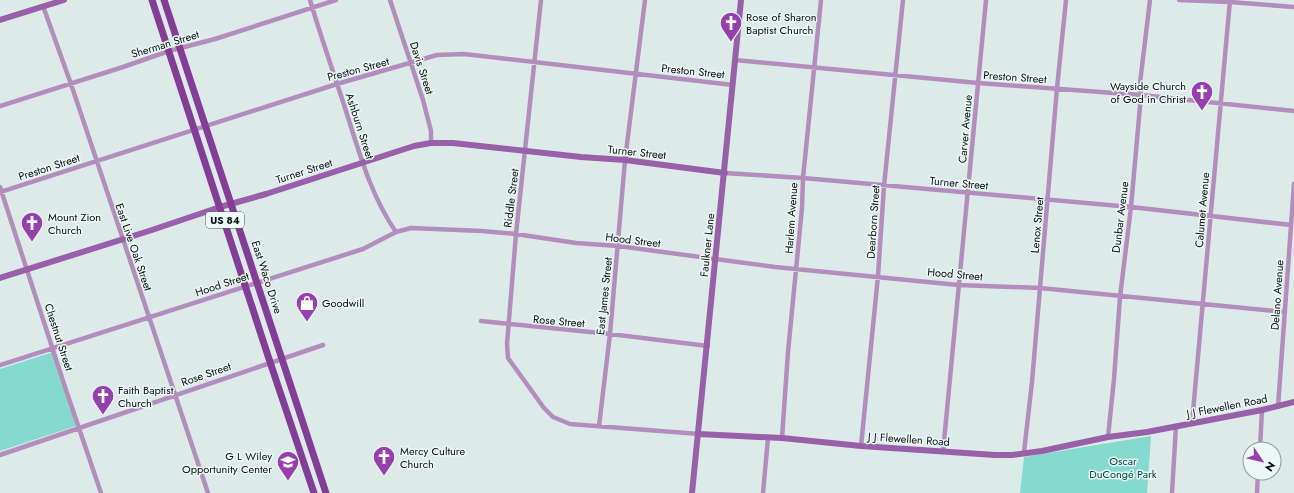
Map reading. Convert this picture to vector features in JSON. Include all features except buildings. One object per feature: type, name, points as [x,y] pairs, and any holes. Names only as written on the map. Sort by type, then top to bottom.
[{"type":"main road","name":"East Waco Drive","points":[[152,0],[314,493]]},
{"type":"main road","name":"East Waco Drive","points":[[164,0],[326,493]]},
{"type":"street","points":[[0,20],[64,0]]},
{"type":"street","name":"Ashburn Street","points":[[310,0],[363,163],[379,202],[396,232]]},
{"type":"street","name":"Sherman Street","points":[[0,106],[169,51],[215,39],[336,0]]},
{"type":"street","name":"Davis Street","points":[[390,0],[432,131],[431,143]]},
{"type":"street","name":"Riddle Street","points":[[531,391],[508,358],[508,324],[516,234],[542,0]]},
{"type":"street","name":"East James Street","points":[[599,426],[610,334],[625,160],[645,0]]},
{"type":"street","name":"Faulkner Lane","points":[[692,493],[708,346],[741,0]]},
{"type":"street","name":"Harlem Avenue","points":[[782,438],[788,352],[802,208],[803,178],[821,0]]},
{"type":"street","name":"Dearborn Street","points":[[861,446],[878,276],[884,186],[903,0]]},
{"type":"street","name":"Carver Avenue","points":[[943,452],[986,0]]},
{"type":"street","name":"Lenox Street","points":[[1024,452],[1032,382],[1066,0]]},
{"type":"street","name":"Dunbar Avenue","points":[[1108,437],[1120,297],[1131,207],[1141,95],[1140,83],[1150,0]]},
{"type":"street","points":[[1179,0],[1230,1],[1294,7]]},
{"type":"street","name":"Calumet Avenue","points":[[1192,423],[1230,1]]},
{"type":"street","name":"East Live Oak Street","points":[[43,6],[71,84],[148,318],[208,493]]},
{"type":"street","name":"Preston Street","points":[[1,190],[96,162],[206,125],[337,84],[411,64],[433,56],[454,54],[733,85]]},
{"type":"street","name":"Preston Street","points":[[735,60],[896,76],[1141,95],[1294,111]]},
{"type":"street","name":"Turner Street","points":[[0,278],[414,146],[431,143],[453,143],[581,158],[625,160],[725,173],[803,178],[968,194],[1131,207],[1291,225]]},
{"type":"street","name":"Delano Avenue","points":[[1278,407],[1294,184]]},
{"type":"street","name":"Chestnut Street","points":[[1,190],[101,493]]},
{"type":"street","name":"Hood Street","points":[[0,365],[363,249],[396,232],[420,227],[516,234],[576,243],[618,246],[715,260],[958,285],[1040,288],[1285,312]]},
{"type":"street","name":"Rose Street","points":[[481,321],[708,346]]},
{"type":"street","name":"Rose Street","points":[[0,455],[323,344]]},
{"type":"street","name":"J J Flewellen Road","points":[[531,391],[553,417],[570,424],[699,434],[782,438],[861,446],[995,455],[1012,455],[1024,452],[1042,451],[1108,437],[1147,432],[1278,407],[1294,402]]},
{"type":"street","points":[[1260,441],[1262,410]]},
{"type":"street","points":[[1172,493],[1176,426]]},
{"type":"street","points":[[763,493],[768,438]]},
{"type":"street","points":[[1257,493],[1258,481]]},
{"type":"green space","points":[[53,352],[76,426],[0,451],[0,369]]},
{"type":"green space","name":"Oscar DuCongé Park","points":[[1151,436],[1147,493],[1020,493],[1024,457]]},
{"type":"place","name":"Rose of Sharon Baptist Church","points":[[731,42]]},
{"type":"place","name":"Wayside Church of God in Christ","points":[[1202,112]]},
{"type":"place","name":"Mount Zion Church","points":[[32,242]]},
{"type":"place","name":"Goodwill","points":[[307,322]]},
{"type":"place","name":"Faith Baptist Church","points":[[103,416]]},
{"type":"place","name":"Mercy Culture Church","points":[[384,476]]},
{"type":"place","name":"G L Wiley Opportunity Center","points":[[288,482]]}]
